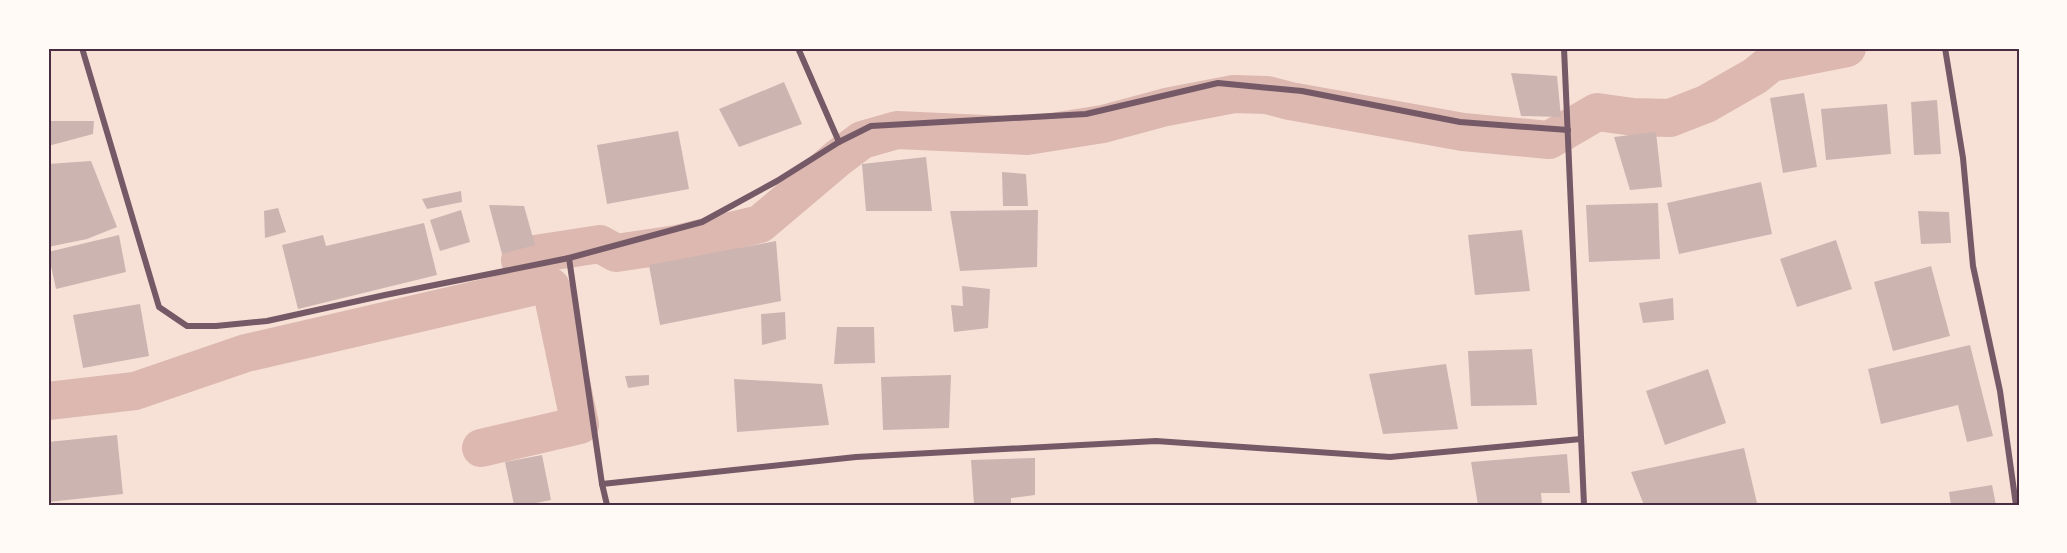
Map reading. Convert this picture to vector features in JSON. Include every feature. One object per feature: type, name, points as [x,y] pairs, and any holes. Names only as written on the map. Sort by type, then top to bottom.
[{"type":"street","points":[[82,48],[159,307],[187,326],[216,326],[267,321],[569,258],[702,222],[777,181],[839,142],[871,126],[1086,114],[1218,83],[1302,91],[1460,122],[1568,130]]},
{"type":"street","points":[[798,48],[839,142]]},
{"type":"street","points":[[1564,48],[1584,505]]},
{"type":"street","points":[[1945,48],[1963,158],[1972,266],[2000,391],[2016,505]]},
{"type":"street","points":[[569,258],[607,505]]},
{"type":"street","points":[[602,484],[856,457],[1156,441],[1390,457],[1581,439]]},
{"type":"building","points":[[1511,73],[1557,76],[1561,117],[1521,116]]},
{"type":"building","points":[[784,82],[802,124],[739,147],[719,109]]},
{"type":"building","points":[[1804,93],[1817,167],[1783,173],[1770,98]]},
{"type":"building","points":[[1937,100],[1941,154],[1914,155],[1911,102]]},
{"type":"building","points":[[1887,104],[1891,154],[1826,160],[1821,109]]},
{"type":"building","points":[[48,121],[94,121],[93,134],[48,146]]},
{"type":"building","points":[[678,131],[689,189],[607,204],[597,145]]},
{"type":"building","points":[[1656,132],[1662,187],[1630,190],[1614,137]]},
{"type":"building","points":[[926,157],[932,211],[866,211],[862,164]]},
{"type":"building","points":[[91,161],[117,227],[87,239],[48,247],[48,164]]},
{"type":"building","points":[[1002,172],[1026,174],[1028,206],[1003,206]]},
{"type":"building","points":[[1761,182],[1772,234],[1679,254],[1667,203]]},
{"type":"building","points":[[461,191],[462,202],[427,209],[422,199]]},
{"type":"building","points":[[1658,203],[1660,259],[1589,262],[1586,205]]},
{"type":"building","points":[[489,205],[524,206],[535,245],[502,254]]},
{"type":"building","points":[[278,208],[286,232],[265,238],[264,211]]},
{"type":"building","points":[[461,210],[470,242],[440,251],[430,220]]},
{"type":"building","points":[[1038,210],[1037,267],[960,271],[950,211]]},
{"type":"building","points":[[1918,211],[1949,212],[1951,243],[1921,244]]},
{"type":"building","points":[[424,223],[437,275],[298,309],[282,245],[323,235],[326,246]]},
{"type":"building","points":[[1522,230],[1530,291],[1475,295],[1468,235]]},
{"type":"building","points":[[119,235],[126,272],[56,289],[48,252]]},
{"type":"building","points":[[1836,240],[1852,289],[1797,307],[1780,259]]},
{"type":"building","points":[[776,241],[781,301],[660,325],[649,265]]},
{"type":"building","points":[[1931,266],[1950,336],[1893,351],[1874,282]]},
{"type":"building","points":[[962,286],[990,289],[988,328],[954,332],[951,305],[963,306]]},
{"type":"building","points":[[1673,298],[1674,320],[1643,323],[1639,303]]},
{"type":"building","points":[[140,304],[149,356],[83,368],[73,315]]},
{"type":"building","points":[[785,312],[786,339],[762,345],[761,314]]},
{"type":"building","points":[[837,327],[874,327],[875,363],[834,364]]},
{"type":"building","points":[[1970,345],[1993,436],[1967,442],[1958,405],[1881,424],[1868,369]]},
{"type":"building","points":[[1532,349],[1537,405],[1471,406],[1468,351]]},
{"type":"building","points":[[1446,364],[1458,429],[1383,434],[1369,374]]},
{"type":"building","points":[[1708,369],[1726,423],[1665,445],[1646,391]]},
{"type":"building","points":[[649,375],[649,385],[628,388],[625,376]]},
{"type":"building","points":[[951,375],[949,428],[883,430],[881,377]]},
{"type":"building","points":[[734,379],[822,384],[829,425],[737,432]]},
{"type":"building","points":[[117,435],[123,494],[48,502],[48,442]]},
{"type":"building","points":[[1744,448],[1757,503],[1746,505],[1644,505],[1631,472]]},
{"type":"building","points":[[1567,454],[1570,493],[1541,493],[1542,505],[1478,505],[1471,462]]},
{"type":"building","points":[[542,455],[551,500],[514,505],[505,462]]},
{"type":"building","points":[[1035,458],[1035,495],[1011,498],[1011,505],[974,505],[971,460]]},
{"type":"building","points":[[1992,485],[1996,505],[1951,505],[1949,492]]},
{"type":"waterway","points":[[481,448],[580,425],[551,287],[540,285],[520,260],[535,254],[600,244],[616,253],[677,244],[760,224],[862,140],[897,130],[1027,136],[1103,124],[1166,107],[1234,94],[1267,95],[1463,132],[1549,140],[1597,112],[1633,117],[1670,118],[1706,104],[1755,76],[1771,63],[1847,48]]},
{"type":"waterway","points":[[48,401],[135,391],[246,353],[540,285]]}]
